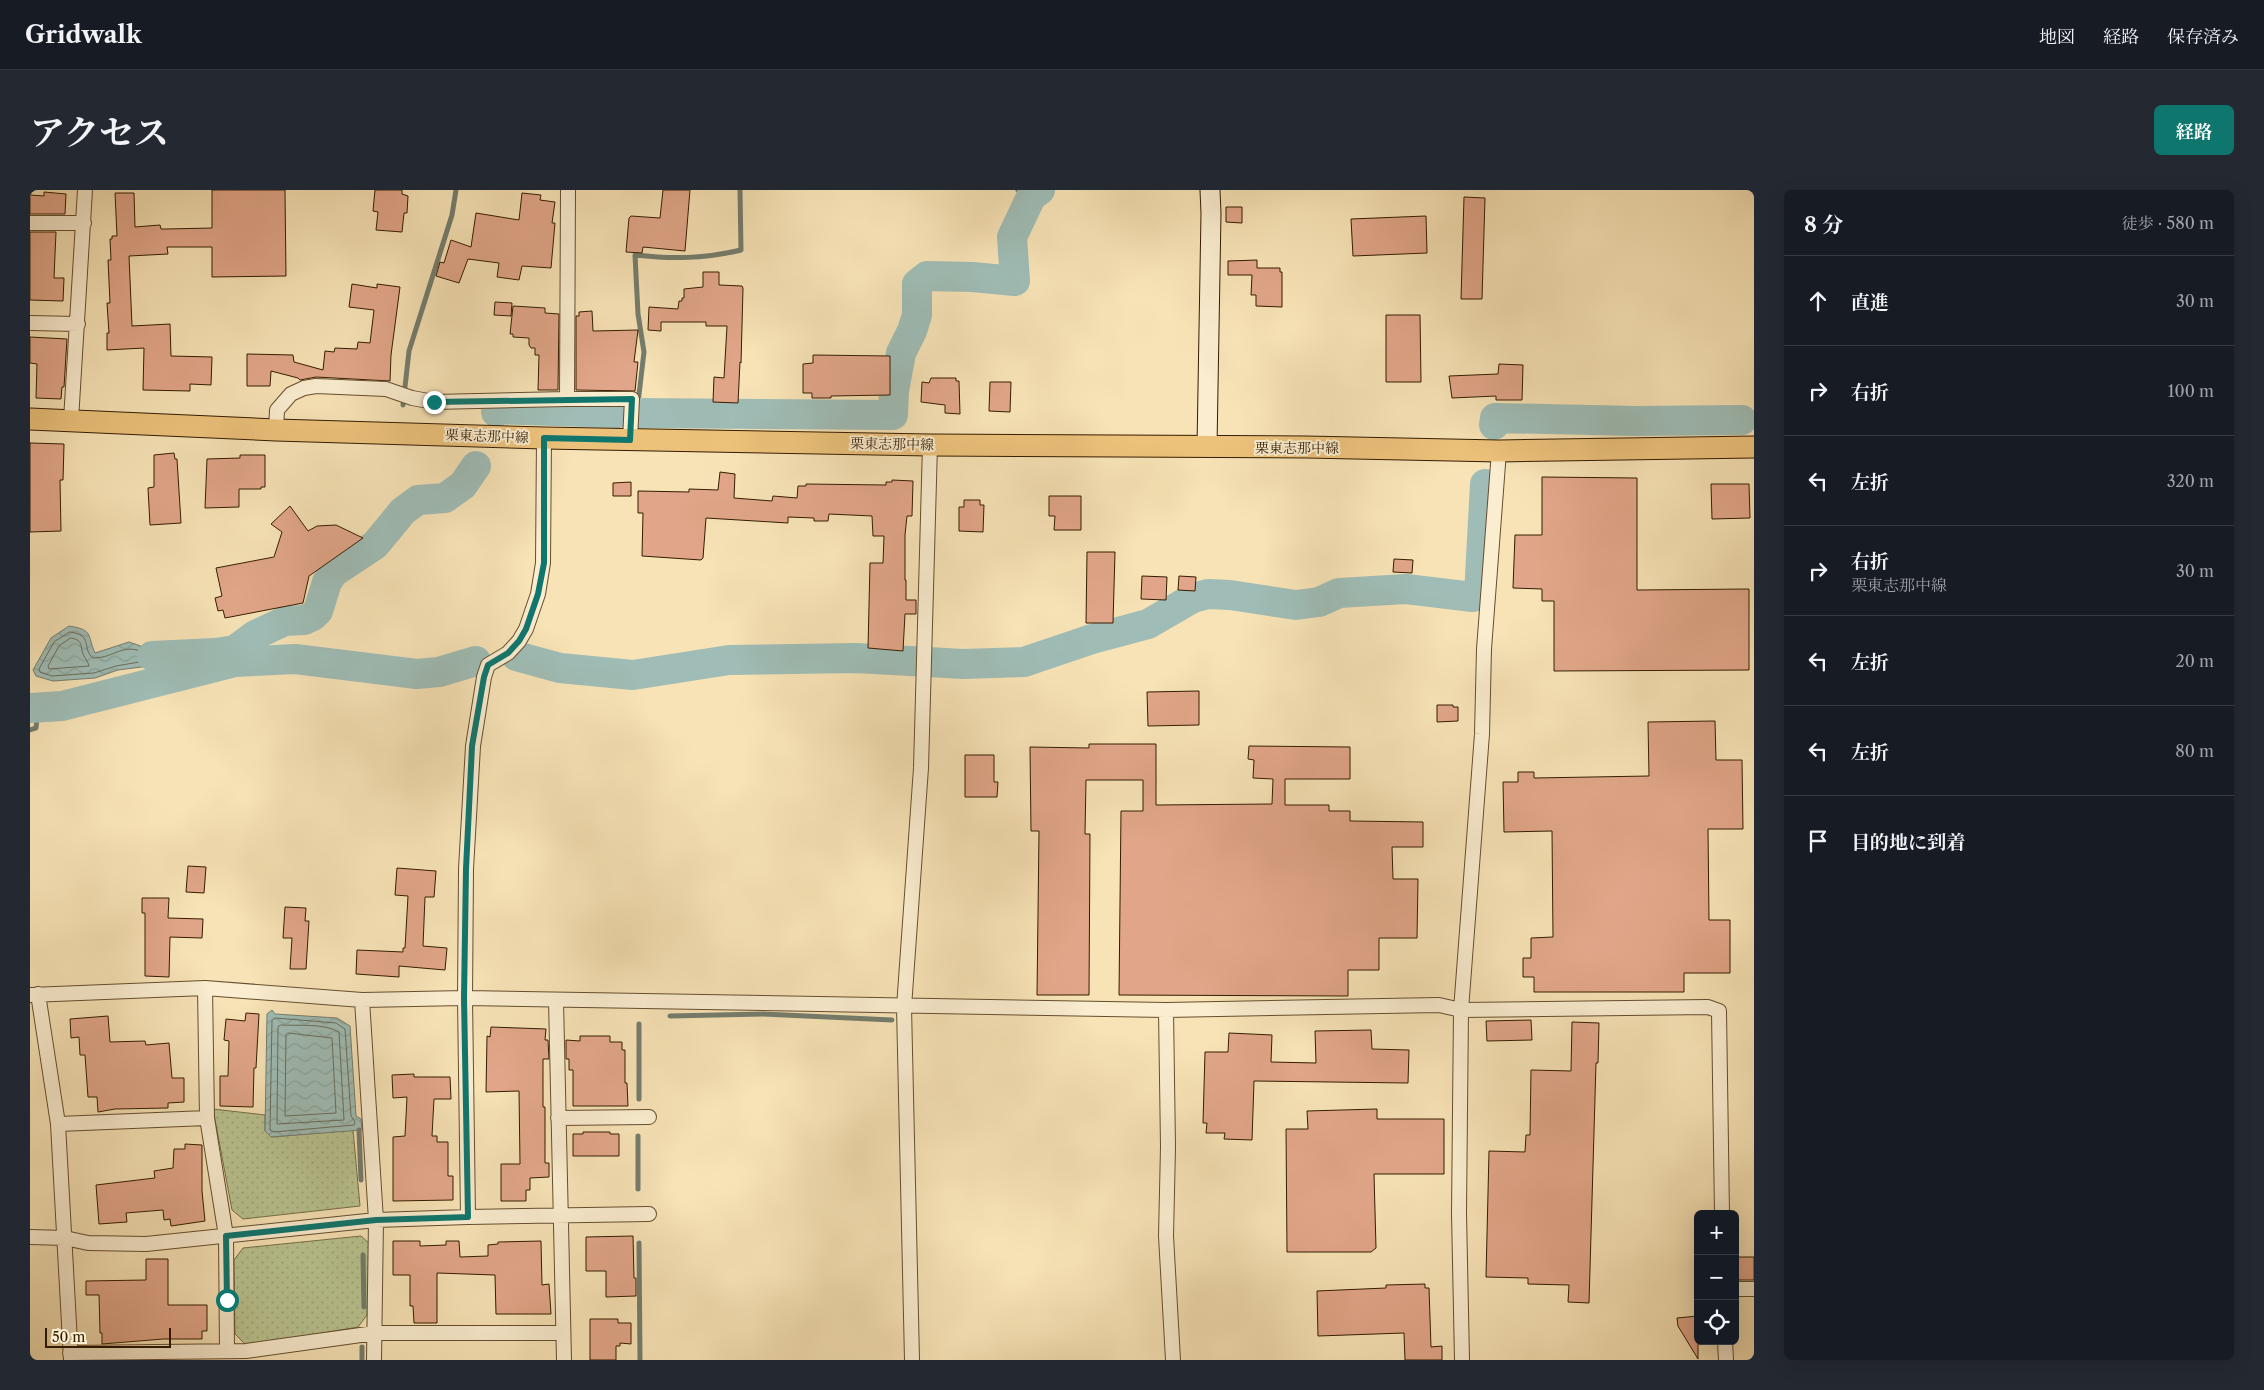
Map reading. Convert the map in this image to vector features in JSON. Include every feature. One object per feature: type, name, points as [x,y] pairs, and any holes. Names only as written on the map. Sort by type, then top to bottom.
[{"type":"main road","name":"栗東志那中線","points":[[30,419],[276,430],[544,438],[930,445],[1500,451],[1754,447]]},
{"type":"street","points":[[71,420],[85,190]]},
{"type":"street","points":[[567,399],[568,190]]},
{"type":"street","points":[[1207,447],[1210,190]]},
{"type":"street","points":[[30,223],[84,224]]},
{"type":"street","points":[[30,323],[78,324]]},
{"type":"street","points":[[276,430],[277,410],[291,394],[304,388],[316,386],[386,389],[412,398],[434,402],[632,399],[630,440]]},
{"type":"street","points":[[468,1217],[464,998],[466,869],[472,746],[484,677],[488,665],[508,653],[519,641],[526,629],[538,594],[544,563],[544,438]]},
{"type":"street","points":[[912,1360],[904,1006],[921,768],[930,445]]},
{"type":"street","points":[[1462,1360],[1459,1213],[1461,1010],[1482,734],[1484,649],[1500,451]]},
{"type":"street","points":[[563,1333],[375,1333],[246,1351],[70,1357],[58,1124],[34,994],[205,988],[362,1000],[464,998],[1166,1010],[1439,1005],[1461,1010],[1708,1006],[1718,1011],[1722,1210]]},
{"type":"street","points":[[205,988],[207,1118],[226,1236],[227,1351]]},
{"type":"street","points":[[362,1000],[376,1220],[374,1360]]},
{"type":"street","points":[[556,1000],[564,1360]]},
{"type":"street","points":[[1166,1010],[1168,1148],[1166,1236],[1173,1360]]},
{"type":"street","points":[[558,1118],[648,1117]]},
{"type":"street","points":[[58,1124],[207,1118]]},
{"type":"street","points":[[30,1237],[65,1238],[88,1243],[146,1244],[376,1220],[648,1214]]},
{"type":"street","points":[[1739,1289],[1754,1289]]},
{"type":"street","points":[[1725,1345],[1726,1360]]},
{"type":"green space","points":[[213,1109],[265,1115],[265,1131],[271,1137],[353,1130],[360,1206],[243,1219],[232,1210]]},
{"type":"green space","points":[[361,1236],[370,1244],[367,1315],[358,1327],[257,1344],[245,1344],[235,1334],[234,1260],[243,1248]]},
{"type":"water","points":[[69,626],[82,629],[88,634],[95,653],[129,642],[152,650],[149,666],[118,670],[95,678],[53,681],[36,676],[33,670],[51,638]]},
{"type":"water","points":[[272,1010],[275,1014],[337,1018],[350,1026],[356,1116],[361,1119],[362,1130],[271,1137],[265,1131],[267,1014]]},
{"type":"building","points":[[212,190],[285,190],[286,276],[212,277],[212,247],[167,247],[168,254],[129,256],[132,326],[170,324],[171,356],[212,357],[211,385],[190,384],[190,391],[143,390],[144,348],[107,350],[107,333],[109,333],[107,303],[110,303],[108,260],[111,260],[110,239],[112,239],[112,236],[117,236],[115,193],[134,193],[135,227],[160,225],[161,229],[212,228]]},
{"type":"building","points":[[375,190],[402,190],[402,194],[408,196],[407,213],[404,213],[402,232],[376,230],[378,212],[373,211]]},
{"type":"building","points":[[663,190],[690,190],[685,251],[643,247],[642,253],[626,252],[629,218],[631,216],[660,218]]},
{"type":"building","points":[[44,192],[66,194],[65,214],[30,214],[30,195],[44,196]]},
{"type":"building","points":[[522,193],[541,195],[540,200],[555,202],[552,223],[555,223],[551,268],[522,266],[519,280],[497,277],[499,263],[468,259],[459,283],[436,276],[440,262],[444,263],[451,240],[471,247],[476,213],[519,220]]},
{"type":"building","points":[[1464,197],[1485,198],[1482,299],[1461,299]]},
{"type":"building","points":[[1226,207],[1242,207],[1242,223],[1226,222]]},
{"type":"building","points":[[1426,216],[1427,253],[1353,256],[1351,219]]},
{"type":"building","points":[[30,232],[56,232],[54,278],[64,278],[63,301],[30,300]]},
{"type":"building","points":[[1257,260],[1257,268],[1280,268],[1280,272],[1282,272],[1282,307],[1256,306],[1256,295],[1251,295],[1252,275],[1228,275],[1228,261]]},
{"type":"building","points":[[703,272],[719,272],[719,285],[742,286],[743,288],[738,403],[713,402],[714,377],[724,378],[727,326],[706,326],[706,322],[661,322],[661,331],[648,330],[649,307],[678,309],[679,301],[682,301],[682,298],[684,298],[684,289],[703,287]]},
{"type":"building","points":[[352,284],[377,288],[377,284],[400,287],[391,355],[390,381],[316,377],[300,380],[271,371],[270,386],[247,386],[247,354],[293,355],[294,362],[323,370],[325,351],[334,352],[335,348],[357,349],[358,342],[370,343],[374,310],[349,307]]},
{"type":"building","points":[[495,302],[512,303],[511,316],[494,315]]},
{"type":"building","points":[[513,306],[545,308],[545,313],[559,314],[558,390],[538,390],[539,355],[535,355],[535,348],[531,348],[529,345],[529,338],[513,337],[513,334],[510,334]]},
{"type":"building","points":[[592,311],[593,331],[638,330],[634,362],[638,362],[635,391],[576,390],[576,316],[579,316],[579,312]]},
{"type":"building","points":[[1386,315],[1420,315],[1421,382],[1386,382]]},
{"type":"building","points":[[30,337],[67,339],[64,387],[62,387],[61,399],[36,398],[37,364],[30,363]]},
{"type":"building","points":[[813,355],[890,356],[890,395],[812,398],[812,393],[803,393],[803,364],[813,363]]},
{"type":"building","points":[[1499,364],[1523,365],[1522,400],[1496,400],[1496,396],[1452,398],[1449,376],[1498,374]]},
{"type":"building","points":[[931,378],[956,378],[956,381],[959,381],[960,414],[945,413],[945,405],[921,402],[922,382],[929,383]]},
{"type":"building","points":[[990,382],[1011,382],[1010,412],[989,411]]},
{"type":"building","points":[[30,443],[64,444],[63,480],[60,480],[61,531],[30,532]]},
{"type":"building","points":[[174,453],[175,459],[177,459],[181,523],[150,525],[148,488],[154,487],[154,455]]},
{"type":"building","points":[[240,455],[265,455],[265,487],[261,487],[261,489],[239,489],[239,507],[205,508],[207,459],[240,458]]},
{"type":"building","points":[[720,472],[735,474],[734,498],[772,501],[773,496],[797,498],[798,486],[806,486],[806,484],[886,485],[886,482],[892,482],[892,480],[913,481],[912,516],[907,516],[905,535],[905,580],[906,600],[916,600],[916,614],[905,614],[903,651],[868,648],[870,563],[883,563],[884,536],[873,536],[872,516],[829,514],[828,521],[814,521],[814,518],[788,517],[788,523],[706,518],[703,558],[701,560],[642,556],[643,513],[638,513],[638,491],[689,492],[689,489],[718,490]]},
{"type":"building","points":[[1542,477],[1637,478],[1637,590],[1749,589],[1749,670],[1554,671],[1554,601],[1542,601],[1542,589],[1513,588],[1515,535],[1542,535]]},
{"type":"building","points":[[631,482],[631,496],[613,496],[613,483]]},
{"type":"building","points":[[1711,484],[1749,484],[1750,518],[1712,519]]},
{"type":"building","points":[[1049,496],[1081,496],[1081,530],[1054,530],[1055,516],[1049,516]]},
{"type":"building","points":[[964,500],[980,500],[980,505],[984,505],[983,532],[959,531],[959,507],[964,507]]},
{"type":"building","points":[[290,506],[308,531],[317,526],[336,525],[363,538],[309,576],[303,603],[225,618],[223,610],[218,611],[215,598],[222,596],[216,568],[274,557],[282,532],[271,524]]},
{"type":"building","points":[[1087,552],[1115,552],[1113,623],[1086,623]]},
{"type":"building","points":[[1394,559],[1413,560],[1412,573],[1393,572]]},
{"type":"building","points":[[1142,576],[1167,577],[1166,600],[1141,599]]},
{"type":"building","points":[[1179,576],[1196,577],[1195,591],[1178,590]]},
{"type":"building","points":[[1199,691],[1199,725],[1148,726],[1147,692]]},
{"type":"building","points":[[1437,705],[1453,705],[1453,707],[1458,707],[1458,721],[1437,722]]},
{"type":"building","points":[[1715,721],[1716,760],[1742,760],[1743,829],[1708,829],[1709,920],[1730,920],[1730,973],[1684,973],[1684,992],[1534,992],[1534,977],[1523,977],[1523,958],[1531,958],[1531,938],[1553,937],[1552,831],[1504,832],[1503,782],[1518,782],[1518,772],[1534,772],[1534,778],[1649,776],[1648,722]]},
{"type":"building","points":[[1089,744],[1156,744],[1156,805],[1272,804],[1273,779],[1253,778],[1254,760],[1248,759],[1249,746],[1350,747],[1350,779],[1285,779],[1285,805],[1329,805],[1329,811],[1350,811],[1350,821],[1423,822],[1423,847],[1392,847],[1393,879],[1418,879],[1417,938],[1379,938],[1379,970],[1348,970],[1348,996],[1119,995],[1121,811],[1143,811],[1143,780],[1086,780],[1085,834],[1090,834],[1089,995],[1037,995],[1039,831],[1031,831],[1030,747],[1089,748]]},
{"type":"building","points":[[965,755],[994,755],[994,782],[998,782],[997,797],[965,797]]},
{"type":"building","points":[[188,866],[206,867],[204,893],[186,892]]},
{"type":"building","points":[[397,868],[436,871],[434,897],[425,897],[423,946],[447,948],[445,970],[399,966],[399,977],[356,974],[357,950],[403,952],[403,948],[405,948],[408,896],[395,895]]},
{"type":"building","points":[[142,898],[169,898],[168,918],[203,919],[202,938],[170,937],[169,977],[145,976],[145,913],[142,913]]},
{"type":"building","points":[[285,907],[306,908],[305,921],[309,921],[306,969],[290,969],[292,938],[283,938]]},
{"type":"building","points":[[246,1013],[259,1014],[256,1068],[254,1068],[253,1107],[220,1106],[220,1076],[228,1076],[229,1041],[224,1040],[226,1019],[245,1021]]},
{"type":"building","points":[[108,1016],[110,1042],[145,1041],[146,1045],[169,1043],[172,1078],[184,1078],[184,1102],[168,1103],[168,1108],[115,1109],[98,1112],[97,1097],[88,1097],[85,1055],[80,1055],[79,1037],[71,1038],[70,1019]]},
{"type":"building","points":[[1531,1020],[1532,1040],[1487,1041],[1486,1021]]},
{"type":"building","points":[[1572,1022],[1599,1023],[1598,1063],[1596,1063],[1589,1303],[1568,1302],[1569,1285],[1528,1284],[1528,1278],[1486,1277],[1489,1151],[1525,1152],[1526,1135],[1530,1135],[1531,1070],[1571,1071]]},
{"type":"building","points":[[491,1027],[546,1029],[545,1040],[548,1040],[549,1059],[543,1059],[543,1107],[545,1107],[545,1163],[549,1163],[549,1177],[530,1178],[530,1190],[526,1190],[526,1201],[501,1201],[501,1164],[520,1164],[519,1091],[486,1092],[487,1036],[490,1037]]},
{"type":"building","points":[[1371,1030],[1372,1049],[1409,1050],[1408,1083],[1254,1081],[1252,1140],[1224,1139],[1225,1133],[1206,1133],[1207,1123],[1203,1123],[1205,1052],[1228,1052],[1229,1033],[1272,1035],[1271,1062],[1316,1063],[1315,1031]]},
{"type":"building","points":[[580,1036],[610,1036],[610,1042],[622,1042],[622,1050],[625,1050],[625,1083],[627,1083],[628,1106],[573,1106],[573,1070],[569,1070],[569,1059],[566,1059],[566,1040],[580,1041]]},
{"type":"building","points":[[414,1074],[414,1077],[450,1077],[451,1099],[434,1099],[432,1136],[437,1136],[437,1142],[448,1142],[448,1176],[453,1176],[453,1200],[393,1201],[393,1137],[405,1136],[407,1097],[393,1098],[392,1075]]},
{"type":"building","points":[[1377,1109],[1377,1119],[1444,1119],[1444,1174],[1374,1174],[1376,1248],[1371,1252],[1287,1252],[1286,1129],[1308,1129],[1307,1111]]},
{"type":"building","points":[[583,1132],[619,1134],[619,1156],[573,1156],[573,1134],[583,1134]]},
{"type":"building","points":[[185,1144],[202,1145],[202,1191],[205,1221],[171,1226],[170,1219],[164,1220],[163,1210],[126,1213],[127,1222],[99,1224],[96,1185],[155,1178],[154,1171],[173,1168],[174,1149],[185,1149]]},
{"type":"building","points":[[633,1236],[636,1296],[606,1297],[606,1271],[586,1271],[586,1237]]},
{"type":"building","points":[[393,1241],[420,1241],[420,1246],[446,1245],[446,1241],[459,1241],[460,1257],[488,1256],[488,1245],[498,1244],[498,1242],[541,1241],[542,1285],[549,1284],[551,1314],[496,1314],[495,1275],[437,1273],[437,1323],[414,1323],[413,1306],[410,1306],[410,1275],[393,1275]]},
{"type":"building","points":[[1739,1257],[1754,1257],[1754,1280],[1739,1280]]},
{"type":"building","points":[[146,1259],[168,1259],[168,1305],[207,1305],[207,1331],[202,1331],[202,1339],[163,1339],[102,1344],[99,1295],[86,1295],[86,1281],[146,1280]]},
{"type":"building","points":[[1425,1284],[1425,1288],[1429,1288],[1431,1347],[1442,1346],[1442,1360],[1405,1360],[1404,1333],[1318,1336],[1317,1291],[1386,1288],[1386,1285]]},
{"type":"building","points":[[1694,1316],[1694,1345],[1698,1345],[1698,1359],[1678,1326],[1677,1318]]},
{"type":"building","points":[[590,1319],[618,1319],[618,1323],[631,1323],[631,1344],[620,1343],[620,1346],[616,1346],[616,1360],[590,1360]]},
{"type":"waterway","points":[[403,405],[409,351],[452,215],[456,190]]},
{"type":"waterway","points":[[638,403],[644,352],[638,314],[635,255],[688,257],[741,250],[740,190]]},
{"type":"waterway","points":[[1018,190],[1031,197]]},
{"type":"waterway","points":[[634,413],[893,415],[894,391],[901,353],[912,331],[917,315],[917,284],[927,276],[972,277],[1015,281],[1012,237],[1031,197],[1040,190]]},
{"type":"waterway","points":[[496,412],[497,409],[617,413]]},
{"type":"waterway","points":[[1494,425],[1495,418],[1635,421],[1742,420]]},
{"type":"waterway","points":[[152,656],[215,653],[235,650],[255,635],[285,621],[304,620],[313,616],[318,611],[327,582],[334,572],[375,545],[403,511],[418,500],[445,498],[463,485],[476,466]]},
{"type":"waterway","points":[[516,656],[560,668],[633,675],[729,660],[856,658],[963,664],[1024,662],[1092,639],[1148,624],[1193,598],[1208,594],[1230,595],[1296,605],[1319,602],[1339,593],[1406,589],[1473,597],[1479,595],[1485,484]]},
{"type":"waterway","points":[[30,708],[62,706],[235,662],[295,659],[417,674],[439,672],[476,661]]},
{"type":"waterway","points":[[30,730],[36,728],[38,709]]},
{"type":"waterway","points":[[670,1016],[763,1014],[892,1020]]},
{"type":"waterway","points":[[639,1024],[639,1099]]},
{"type":"waterway","points":[[359,1130],[361,1180]]},
{"type":"waterway","points":[[638,1136],[638,1189]]},
{"type":"waterway","points":[[639,1243],[640,1360]]},
{"type":"waterway","points":[[363,1255],[364,1307]]},
{"type":"waterway","points":[[362,1347],[362,1360]]},
{"type":"route","points":[[227,1300],[226,1236],[376,1220],[468,1217],[464,998],[466,869],[472,746],[484,677],[488,665],[508,653],[519,641],[526,629],[538,594],[544,563],[544,438],[630,440],[632,399],[434,402]]}]
